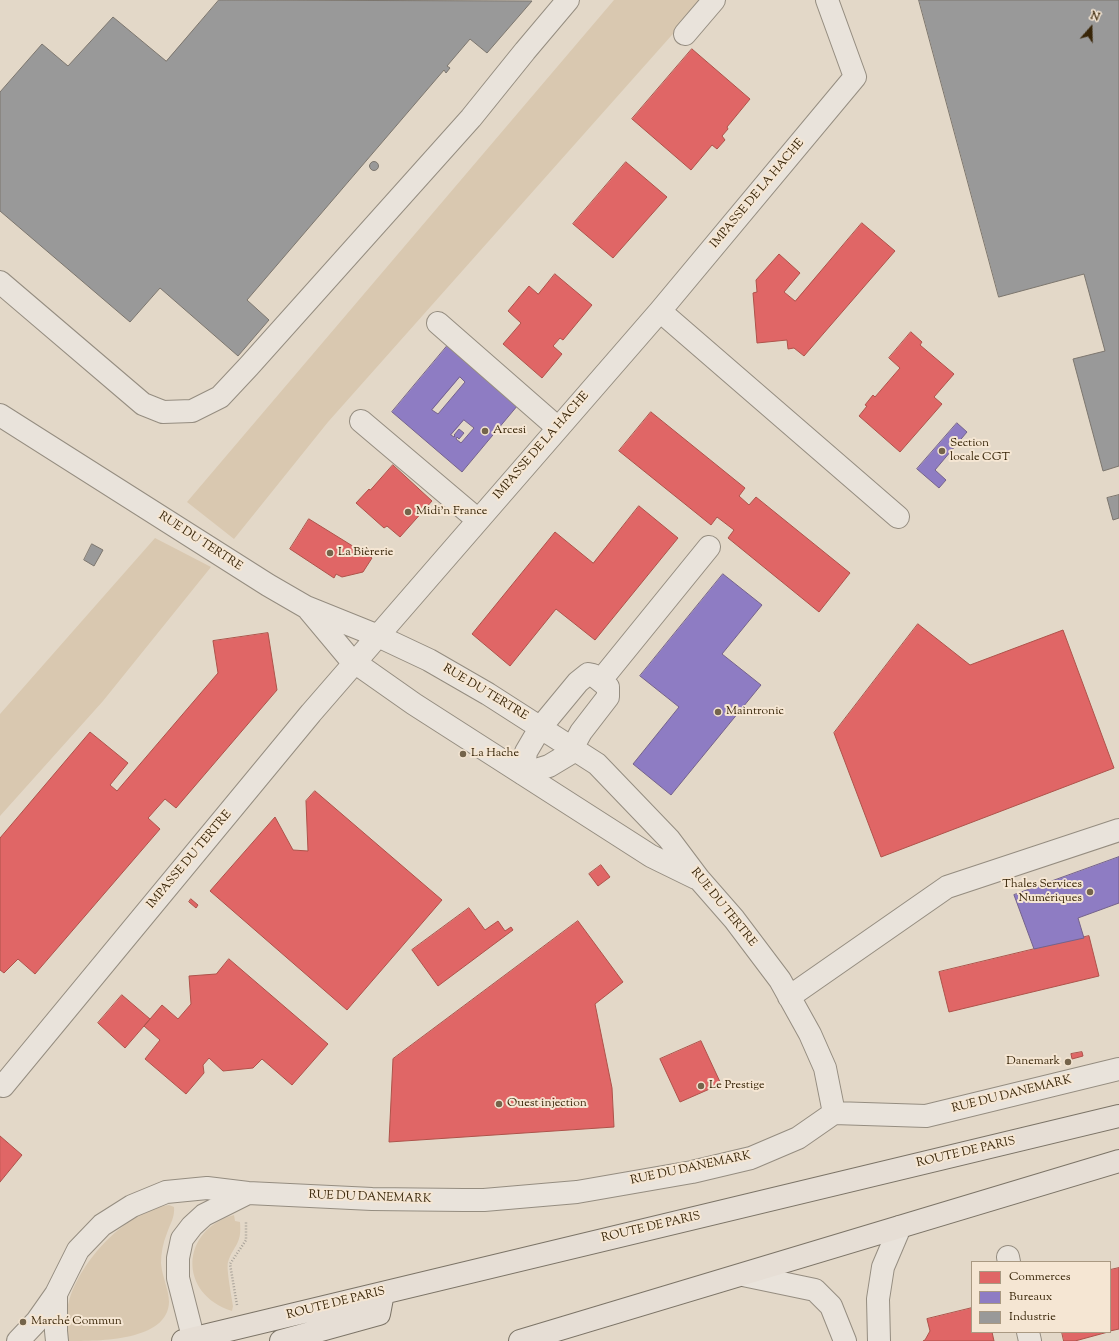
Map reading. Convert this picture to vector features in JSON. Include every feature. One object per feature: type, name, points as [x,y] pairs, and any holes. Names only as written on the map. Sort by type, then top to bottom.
[{"type":"main road","name":"ROUTE DE PARIS","points":[[190,1340],[1119,1116]]},
{"type":"main road","points":[[520,1341],[1119,1161]]},
{"type":"main road","points":[[281,1341],[379,1314],[383,1293]]},
{"type":"street","points":[[0,282],[143,404],[164,412],[192,411],[220,397],[244,371],[471,118],[524,51],[568,0]]},
{"type":"street","points":[[685,34],[714,0]]},
{"type":"street","name":"IMPASSE DE LA HACHE","points":[[378,636],[660,311],[855,78],[827,0]]},
{"type":"street","points":[[660,311],[898,517]]},
{"type":"street","points":[[438,323],[558,428]]},
{"type":"street","name":"RUE DU TERTRE","points":[[0,415],[268,585],[306,607],[378,636],[429,660],[488,694],[597,764],[669,839],[699,879],[734,919],[780,980],[810,1034],[825,1068],[834,1113]]},
{"type":"street","points":[[361,421],[478,520]]},
{"type":"street","points":[[601,680],[709,547]]},
{"type":"street","points":[[306,607],[350,658],[414,704],[651,856],[699,879]]},
{"type":"street","name":"IMPASSE DU TERTRE","points":[[3,1086],[306,719],[378,636]]},
{"type":"street","points":[[588,674],[594,675],[601,680],[608,687],[608,697],[581,732],[569,754],[549,766],[523,774],[526,752],[540,728],[578,682],[588,674]]},
{"type":"street","points":[[789,997],[947,887],[1119,830]]},
{"type":"street","name":"RUE DU DANEMARK","points":[[18,1341],[37,1321],[56,1294],[78,1250],[102,1225],[132,1206],[166,1192],[207,1188],[248,1193],[372,1199],[470,1200],[577,1192],[692,1172],[751,1158],[798,1138],[834,1113],[926,1116],[1119,1068]]},
{"type":"street","name":"RUE DU DANEMARK","points":[[190,1340],[178,1278],[178,1258],[182,1239],[192,1226],[204,1215],[248,1193]]},
{"type":"street","points":[[879,1341],[878,1299],[883,1267],[900,1227]]},
{"type":"street","points":[[743,1275],[815,1290],[831,1306],[845,1341]]},
{"type":"street","name":"RUE DU DANEMARK","points":[[56,1294],[57,1341]]},
{"type":"path","points":[[238,1311],[230,1264],[246,1240],[247,1218]]},
{"type":"shaded area","points":[[614,0],[703,0],[328,422],[234,539],[187,502]]},
{"type":"shaded area","points":[[155,538],[211,567],[103,701],[0,816],[0,714]]},
{"type":"shaded area","points":[[169,1205],[174,1207],[174,1214],[164,1240],[161,1259],[169,1297],[166,1315],[157,1325],[130,1336],[114,1339],[67,1341],[66,1316],[69,1301],[75,1285],[94,1254],[107,1240],[136,1217],[153,1209]]},
{"type":"shaded area","points":[[234,1215],[235,1221],[240,1222],[240,1235],[228,1262],[228,1277],[233,1306],[232,1311],[214,1303],[202,1291],[195,1277],[192,1262],[195,1247],[203,1234],[216,1223]]},
{"type":"building: Commerces","points":[[692,49],[750,99],[727,127],[728,129],[722,136],[725,140],[717,149],[712,145],[691,170],[632,119]]},
{"type":"building: Commerces","points":[[626,162],[667,197],[613,258],[573,224]]},
{"type":"building: Commerces","points":[[862,223],[895,251],[804,356],[794,348],[788,349],[787,340],[757,343],[753,293],[757,292],[756,280],[779,254],[800,273],[784,292],[795,301]]},
{"type":"building: Commerces","points":[[555,274],[592,305],[563,340],[560,338],[553,346],[562,354],[542,378],[503,344],[521,323],[508,311],[529,286],[538,294]]},
{"type":"building: Commerces","points":[[911,332],[922,342],[920,345],[954,374],[934,397],[942,404],[900,452],[859,416],[873,395],[875,397],[900,368],[889,358]]},
{"type":"building: Commerces","points":[[651,412],[745,488],[739,496],[749,505],[756,497],[850,573],[819,612],[728,538],[734,530],[717,517],[711,525],[619,451]]},
{"type":"building: Commerces","points":[[393,465],[432,501],[400,537],[387,526],[384,528],[356,503]]},
{"type":"building: Commerces","points":[[639,506],[678,538],[595,640],[556,609],[510,666],[472,634],[555,532],[593,563]]},
{"type":"building: Commerces","points":[[309,519],[372,558],[363,572],[342,577],[336,574],[334,578],[290,549]]},
{"type":"building: Commerces","points":[[918,624],[970,665],[1063,630],[1114,768],[881,857],[834,733]]},
{"type":"building: Commerces","points":[[268,633],[277,690],[176,808],[165,799],[148,818],[160,829],[35,974],[18,959],[4,973],[0,970],[0,838],[90,732],[128,763],[110,785],[117,791],[218,673],[213,641]]},
{"type":"building: Commerces","points":[[315,791],[442,900],[347,1010],[210,891],[275,817],[293,850],[308,851],[306,801]]},
{"type":"building: Commerces","points":[[601,865],[610,877],[598,886],[589,874]]},
{"type":"building: Commerces","points":[[191,899],[198,905],[196,908],[189,902]]},
{"type":"building: Commerces","points":[[469,908],[485,930],[498,921],[505,931],[511,927],[513,930],[438,986],[412,950]]},
{"type":"building: Commerces","points":[[578,921],[623,982],[595,1004],[612,1088],[614,1127],[389,1142],[393,1059]]},
{"type":"building: Commerces","points":[[1089,936],[1099,976],[949,1012],[939,972]]},
{"type":"building: Commerces","points":[[229,959],[328,1044],[292,1085],[262,1059],[253,1068],[223,1071],[209,1058],[203,1065],[204,1073],[186,1094],[145,1059],[160,1040],[144,1026],[162,1005],[178,1019],[191,1004],[189,976],[216,974]]},
{"type":"building: Commerces","points":[[122,995],[150,1019],[125,1048],[98,1023]]},
{"type":"building: Commerces","points":[[701,1041],[721,1084],[680,1102],[660,1059]]},
{"type":"building: Commerces","points":[[1082,1052],[1083,1056],[1072,1059],[1071,1054]]},
{"type":"building: Commerces","points":[[0,1136],[22,1155],[0,1182]]},
{"type":"building: Commerces","points":[[1119,1268],[1119,1329],[1111,1331],[1111,1270]]},
{"type":"building: Commerces","points":[[971,1308],[971,1333],[992,1333],[994,1341],[923,1341],[930,1331],[927,1319]]},
{"type":"building: Commerces","points":[[1062,1333],[1104,1333],[1075,1341],[1064,1341]]},
{"type":"building: Bureaux","points":[[448,345],[518,405],[462,472],[392,412]],"holes":[[[460,377],[465,382],[438,414],[432,410]],[[464,420],[474,428],[461,443],[456,439],[457,437],[459,439],[464,433],[459,429],[454,437],[451,435]]]},
{"type":"building: Bureaux","name":"Section locale CGT","points":[[957,423],[967,432],[935,470],[946,480],[939,488],[917,469]]},
{"type":"building: Bureaux","points":[[723,574],[762,605],[722,654],[761,685],[671,795],[633,764],[679,707],[640,676]]},
{"type":"building: Bureaux","points":[[1119,857],[1119,903],[1078,918],[1084,938],[1034,949],[1014,895]]},
{"type":"building: Industrie","points":[[219,0],[532,1],[487,53],[470,39],[447,66],[450,68],[446,73],[444,70],[247,300],[269,320],[238,356],[160,288],[130,322],[0,211],[0,92],[42,44],[68,66],[113,17],[166,61]]},
{"type":"building: Industrie","points":[[919,0],[1119,0],[1119,466],[1103,471],[1073,359],[1105,351],[1084,274],[999,297]]},
{"type":"building: Industrie","points":[[374,161],[379,166],[374,171],[369,166]]},
{"type":"building: Industrie","points":[[1119,495],[1119,518],[1113,520],[1107,498]]},
{"type":"building: Industrie","points":[[92,544],[103,550],[94,566],[84,560]]},
{"type":"place","name":"Arcesi","points":[[485,431]]},
{"type":"place","name":"Section locale CGT","points":[[942,451]]},
{"type":"place","name":"Midi'n France","points":[[408,512]]},
{"type":"place","name":"La Bièrerie","points":[[330,553]]},
{"type":"place","name":"Maintronic","points":[[718,712]]},
{"type":"place","name":"La Hache","points":[[463,754]]},
{"type":"place","name":"Thales Services Numériques","points":[[1090,892]]},
{"type":"place","name":"Danemark","points":[[1068,1062]]},
{"type":"place","name":"Le Prestige","points":[[701,1086]]},
{"type":"place","name":"Ouest injection","points":[[499,1104]]},
{"type":"place","name":"Marché Commun","points":[[23,1322]]}]
